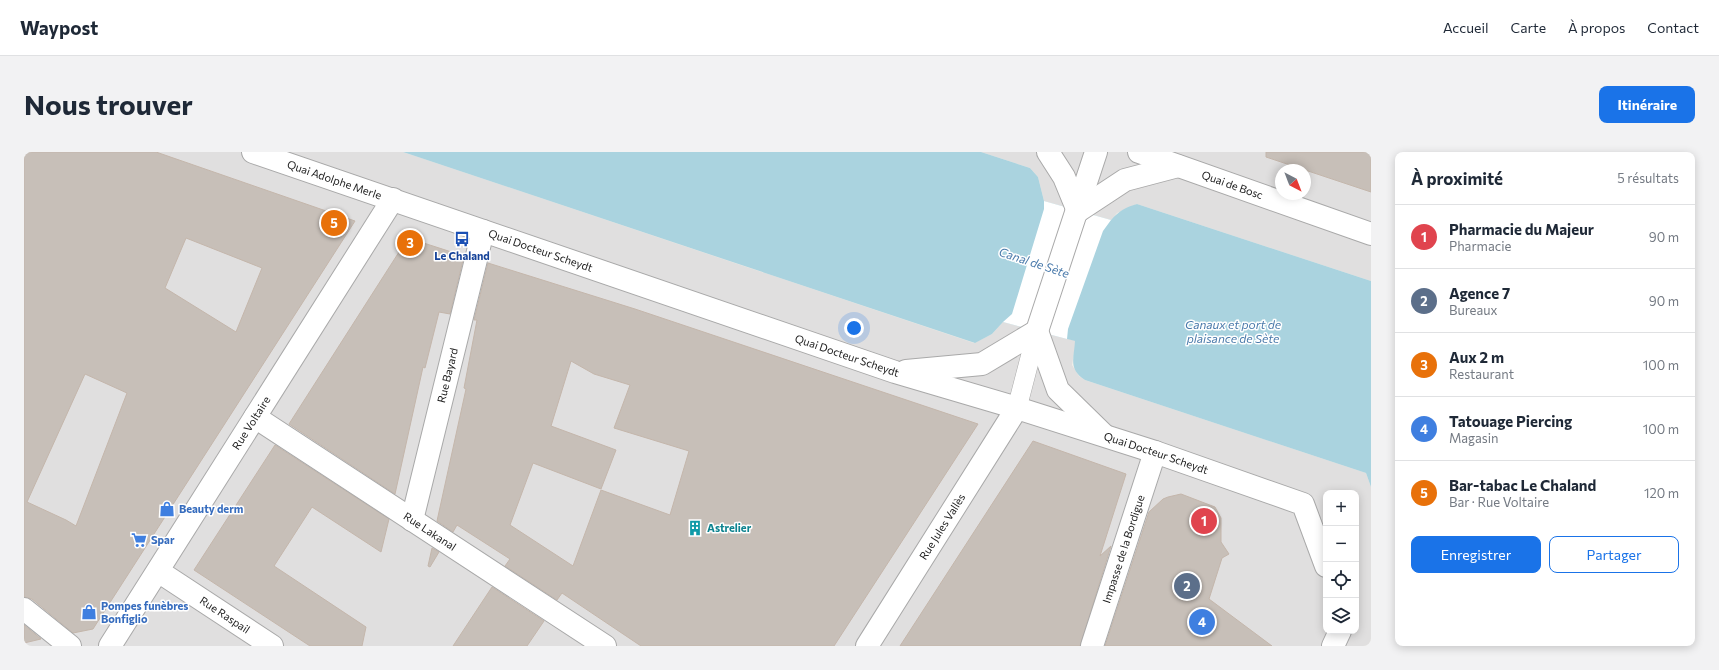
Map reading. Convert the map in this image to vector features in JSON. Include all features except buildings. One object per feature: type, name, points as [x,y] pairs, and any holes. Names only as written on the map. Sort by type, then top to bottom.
[{"type":"street","name":"Quai Adolphe Merle","points":[[253,152],[393,200]]},
{"type":"street","points":[[1048,152],[1064,177],[1078,211]]},
{"type":"street","points":[[1096,152],[1078,211],[1037,331],[1058,390],[1105,436]]},
{"type":"street","name":"Quai de Bosc","points":[[1139,152],[1371,234]]},
{"type":"street","points":[[1078,211],[1125,180],[1178,166]]},
{"type":"street","name":"Quai Docteur Scheydt","points":[[393,200],[895,372],[1017,408],[1156,452],[1303,504],[1325,562]]},
{"type":"street","name":"Rue Voltaire","points":[[110,646],[393,200]]},
{"type":"street","name":"Rue Bayard","points":[[412,520],[483,231]]},
{"type":"street","points":[[895,372],[982,364],[1037,331]]},
{"type":"street","name":"Rue Jules Vallès","points":[[867,646],[1017,408]]},
{"type":"street","name":"Rue Lakanal","points":[[255,417],[605,646]]},
{"type":"street","name":"Impasse de la Bordigue","points":[[1092,646],[1156,452]]},
{"type":"street","name":"Rue Raspail","points":[[158,571],[272,646]]},
{"type":"street","points":[[24,609],[70,646]]},
{"type":"street","points":[[1333,646],[1339,634]]},
{"type":"lane","points":[[1017,408],[1037,331]]},
{"type":"shaded area","points":[[24,152],[403,152],[974,343],[992,334],[1003,322],[1076,341],[1072,365],[1079,376],[1085,380],[1366,473],[1371,487],[1371,646],[24,646]]},
{"type":"shaded area","points":[[981,152],[1371,152],[1371,281],[1137,204],[1117,213],[1111,220],[1044,201],[1038,177],[1030,168]]},
{"type":"water","name":"Canaux et port de plaisance de Sète","points":[[403,152],[981,152],[1030,168],[1038,177],[1044,201],[1111,220],[1129,206],[1137,204],[1371,281],[1371,487],[1366,473],[1085,380],[1076,372],[1074,367],[1073,358],[1075,341],[1003,322],[992,334],[975,343]]},
{"type":"pier","points":[[1044,201],[1111,220],[1103,231],[1068,329],[1067,339],[1003,322],[1012,314],[1044,209]]},
{"type":"place","name":"Bar-tabac Le Chaland","points":[[334,223]]},
{"type":"place","name":"Le Chaland","points":[[462,239]]},
{"type":"place","name":"Aux 2 m","points":[[410,243]]},
{"type":"place","name":"Beauty derm","points":[[167,509]]},
{"type":"place","name":"Pharmacie du Majeur","points":[[1204,521]]},
{"type":"place","name":"Astrelier","points":[[695,528]]},
{"type":"place","name":"Spar","points":[[139,540]]},
{"type":"place","name":"Agence 7","points":[[1187,586]]},
{"type":"place","name":"Pompes funèbres Bonfiglio","points":[[89,612]]},
{"type":"place","name":"Tatouage Piercing","points":[[1202,622]]},
{"type":"water label","name":"Canal de Sète","points":[[1034,263]]}]
